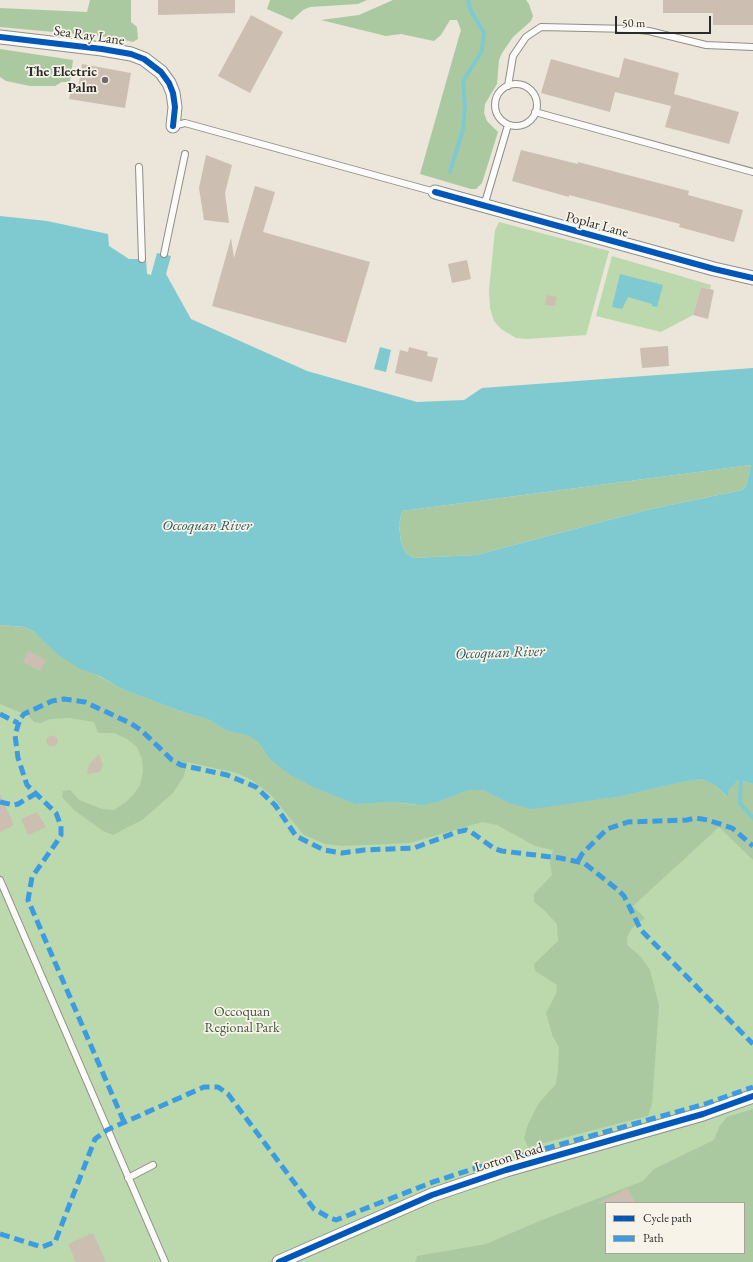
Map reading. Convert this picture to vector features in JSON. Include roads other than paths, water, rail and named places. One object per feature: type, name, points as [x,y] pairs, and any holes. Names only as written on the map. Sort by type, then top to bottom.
[{"type":"street","name":"Sea Ray Lane","points":[[0,37],[102,49],[131,54],[144,59],[161,72],[169,83],[173,93],[175,107],[173,126]]},
{"type":"street","name":"Poplar Lane","points":[[435,192],[714,269],[753,278]]},
{"type":"street","name":"Lorton Road","points":[[279,1262],[432,1195],[506,1170],[703,1114],[753,1096]]},
{"type":"lane","points":[[508,86],[514,56],[526,37],[541,27],[630,29],[649,31],[706,45],[753,47]]},
{"type":"lane","points":[[522,85],[532,93],[536,106],[536,112],[527,123],[515,126],[508,125],[498,117],[495,105],[499,93],[508,86],[522,85]]},
{"type":"lane","points":[[536,112],[753,172]]},
{"type":"lane","points":[[173,126],[186,123],[435,192]]},
{"type":"lane","points":[[484,206],[508,125]]},
{"type":"lane","points":[[164,254],[185,154]]},
{"type":"lane","points":[[139,167],[142,259]]},
{"type":"lane","points":[[0,880],[165,1262]]},
{"type":"lane","points":[[128,1178],[153,1165]]},
{"type":"water","name":"Occoquan River","points":[[0,216],[47,221],[108,234],[109,246],[129,259],[146,259],[147,274],[151,275],[157,253],[171,256],[166,274],[191,319],[307,371],[417,402],[464,400],[482,388],[753,368],[753,784],[738,780],[729,790],[728,797],[715,785],[702,779],[686,781],[617,797],[531,809],[509,803],[483,790],[469,790],[438,802],[421,805],[393,802],[355,804],[315,788],[290,775],[270,759],[258,742],[249,736],[225,730],[208,719],[183,712],[122,689],[100,676],[80,669],[57,654],[34,632],[25,627],[0,625]],"holes":[[[751,465],[746,486],[742,490],[647,510],[476,555],[414,558],[407,554],[401,543],[399,525],[402,511]]]},
{"type":"water","points":[[620,274],[663,285],[657,307],[652,306],[652,304],[628,297],[622,309],[612,307]]},
{"type":"water","points":[[380,347],[391,350],[386,372],[374,369]]},
{"type":"waterway","points":[[450,172],[463,129],[465,106],[463,81],[482,51],[484,33],[470,9],[468,0]]},
{"type":"waterway","points":[[741,777],[740,803],[753,818]]},
{"type":"place","name":"The Electric Palm","points":[[105,80]]},
{"type":"park label","name":"Occoquan Regional Park","points":[[242,1020]]}]
